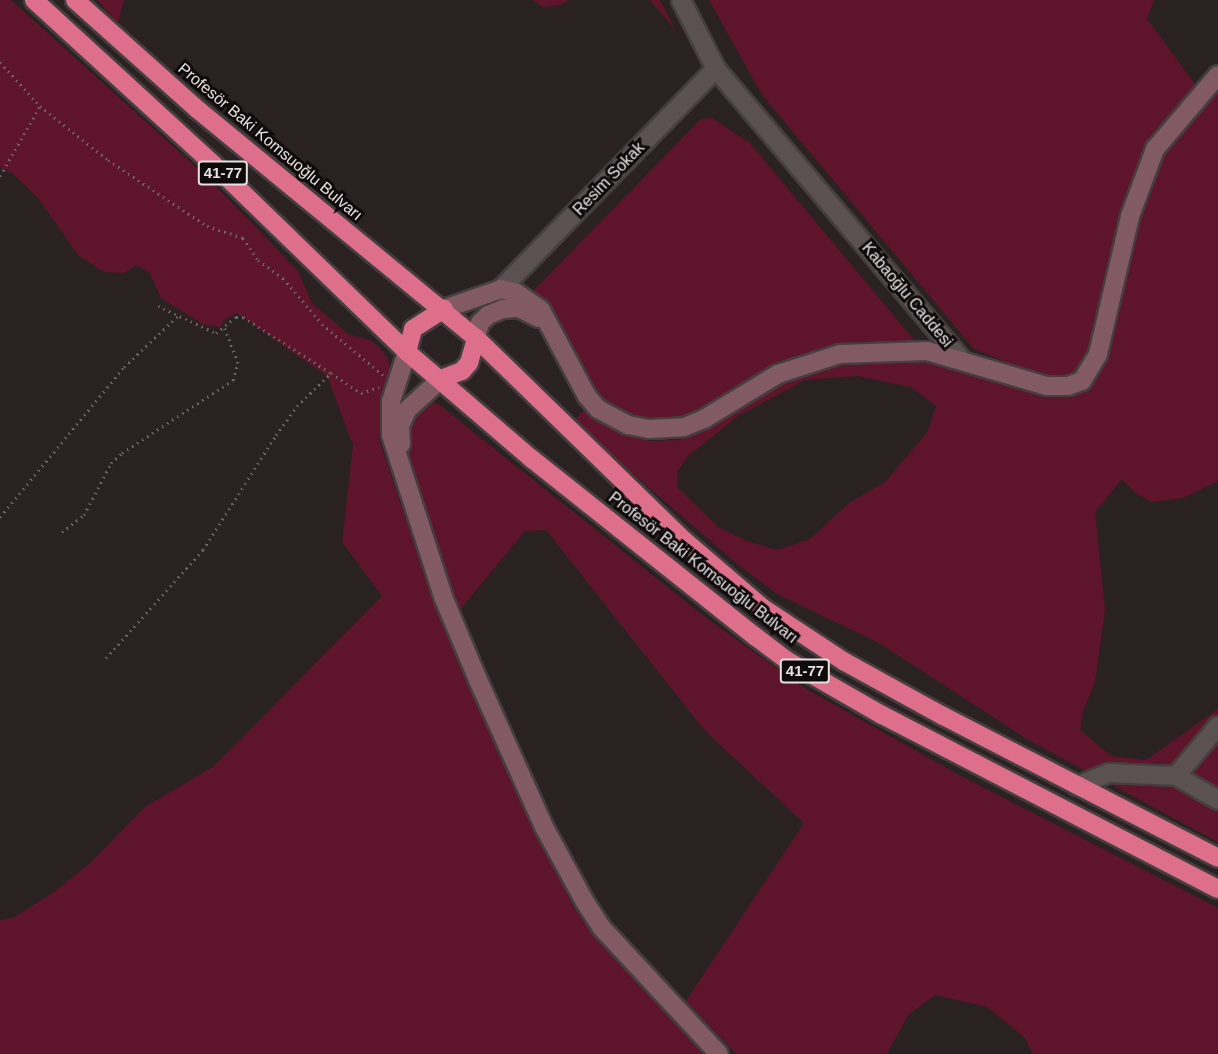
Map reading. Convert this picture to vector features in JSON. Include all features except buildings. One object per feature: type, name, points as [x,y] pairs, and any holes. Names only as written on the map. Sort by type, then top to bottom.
[{"type":"highway","name":"41-77","points":[[34,0],[213,164],[407,352]]},
{"type":"highway","name":"Profesör Baki Komsuoğlu Bulvarı","points":[[75,0],[197,109],[444,309]]},
{"type":"highway","points":[[444,309],[476,338],[469,363],[452,377],[441,379],[407,352],[413,329],[444,309]]},
{"type":"highway","name":"Profesör Baki Komsuoğlu Bulvarı","points":[[476,338],[702,557],[763,608],[846,662],[1077,786],[1218,858]]},
{"type":"highway","name":"Profesör Baki Komsuoğlu Bulvarı","points":[[441,379],[532,459],[788,661],[929,740],[1218,889]]},
{"type":"street","name":"Kabaoğlu Caddesi","points":[[681,0],[716,69],[960,358],[1047,386],[1082,381],[1098,354],[1130,216],[1155,149],[1218,75]]},
{"type":"street","name":"Resim Sokak","points":[[501,289],[716,69]]},
{"type":"street","points":[[444,309],[501,289],[532,301],[553,328],[587,396],[598,409],[628,425],[649,429],[684,427],[704,419],[778,374],[840,354],[927,351],[960,358]]},
{"type":"street","points":[[476,338],[480,323],[488,315],[503,309],[519,308],[553,328]]},
{"type":"street","points":[[407,352],[388,417],[444,599],[568,874],[601,927],[719,1054]]},
{"type":"street","points":[[402,461],[400,426],[407,410],[441,379]]},
{"type":"street","points":[[1176,776],[1218,726]]},
{"type":"street","points":[[1077,786],[1109,773],[1176,776],[1218,800]]},
{"type":"path","points":[[0,62],[40,106],[108,160],[207,226],[243,238],[258,260],[283,278],[322,324],[387,378],[379,387],[361,393],[243,317],[236,317],[216,333],[158,306]]},
{"type":"path","points":[[0,176],[40,106]]},
{"type":"path","points":[[0,517],[124,367],[178,316]]},
{"type":"path","points":[[62,532],[84,515],[111,463],[122,453],[233,380],[238,363],[224,327]]},
{"type":"path","points":[[106,658],[203,550],[276,435],[297,406],[331,373]]},
{"type":"shaded area","points":[[0,0],[11,0],[207,177],[298,271],[312,303],[348,334],[372,341],[382,350],[389,361],[391,380],[379,439],[436,609],[509,775],[574,908],[598,941],[704,1054],[0,1054],[0,920],[13,918],[54,892],[90,863],[146,806],[213,767],[382,596],[342,542],[353,445],[327,376],[237,313],[224,320],[220,327],[204,325],[161,298],[149,272],[136,265],[124,273],[104,272],[79,256],[37,197],[12,173],[0,167]]},
{"type":"shaded area","points":[[97,0],[124,0],[118,23]]},
{"type":"shaded area","points":[[532,0],[569,0],[560,5],[543,7]]},
{"type":"shaded area","points":[[649,0],[660,0],[677,32],[651,1]]},
{"type":"shaded area","points":[[709,0],[1154,0],[1147,19],[1198,88],[1159,126],[1139,168],[1087,361],[1075,375],[1052,381],[974,349],[762,95]]},
{"type":"shaded area","points":[[1218,86],[1218,481],[1183,498],[1152,502],[1134,492],[1122,479],[1095,512],[1105,610],[1095,682],[1083,711],[1080,730],[1111,756],[1146,760],[1218,709],[1218,842],[1030,741],[879,643],[777,594],[736,563],[573,422],[585,409],[597,420],[649,441],[680,440],[789,378],[831,364],[874,360],[920,360],[1059,393],[1081,393],[1096,375],[1110,347],[1125,263],[1151,178],[1180,129]],"holes":[[[857,376],[911,387],[936,406],[928,431],[885,482],[849,503],[810,539],[777,550],[747,541],[718,527],[678,488],[677,472],[688,456],[738,416],[805,380]]]},
{"type":"shaded area","points":[[712,118],[750,143],[915,341],[823,350],[677,421],[655,424],[625,418],[605,406],[594,392],[558,316],[532,292],[701,119]]},
{"type":"shaded area","points":[[437,403],[705,617],[803,687],[959,775],[1218,908],[1218,1054],[1033,1054],[1025,1038],[987,1007],[935,995],[908,1015],[887,1054],[736,1054],[686,1001],[804,823],[705,731],[546,530],[525,531],[459,611],[404,447],[407,424],[427,404]]}]
